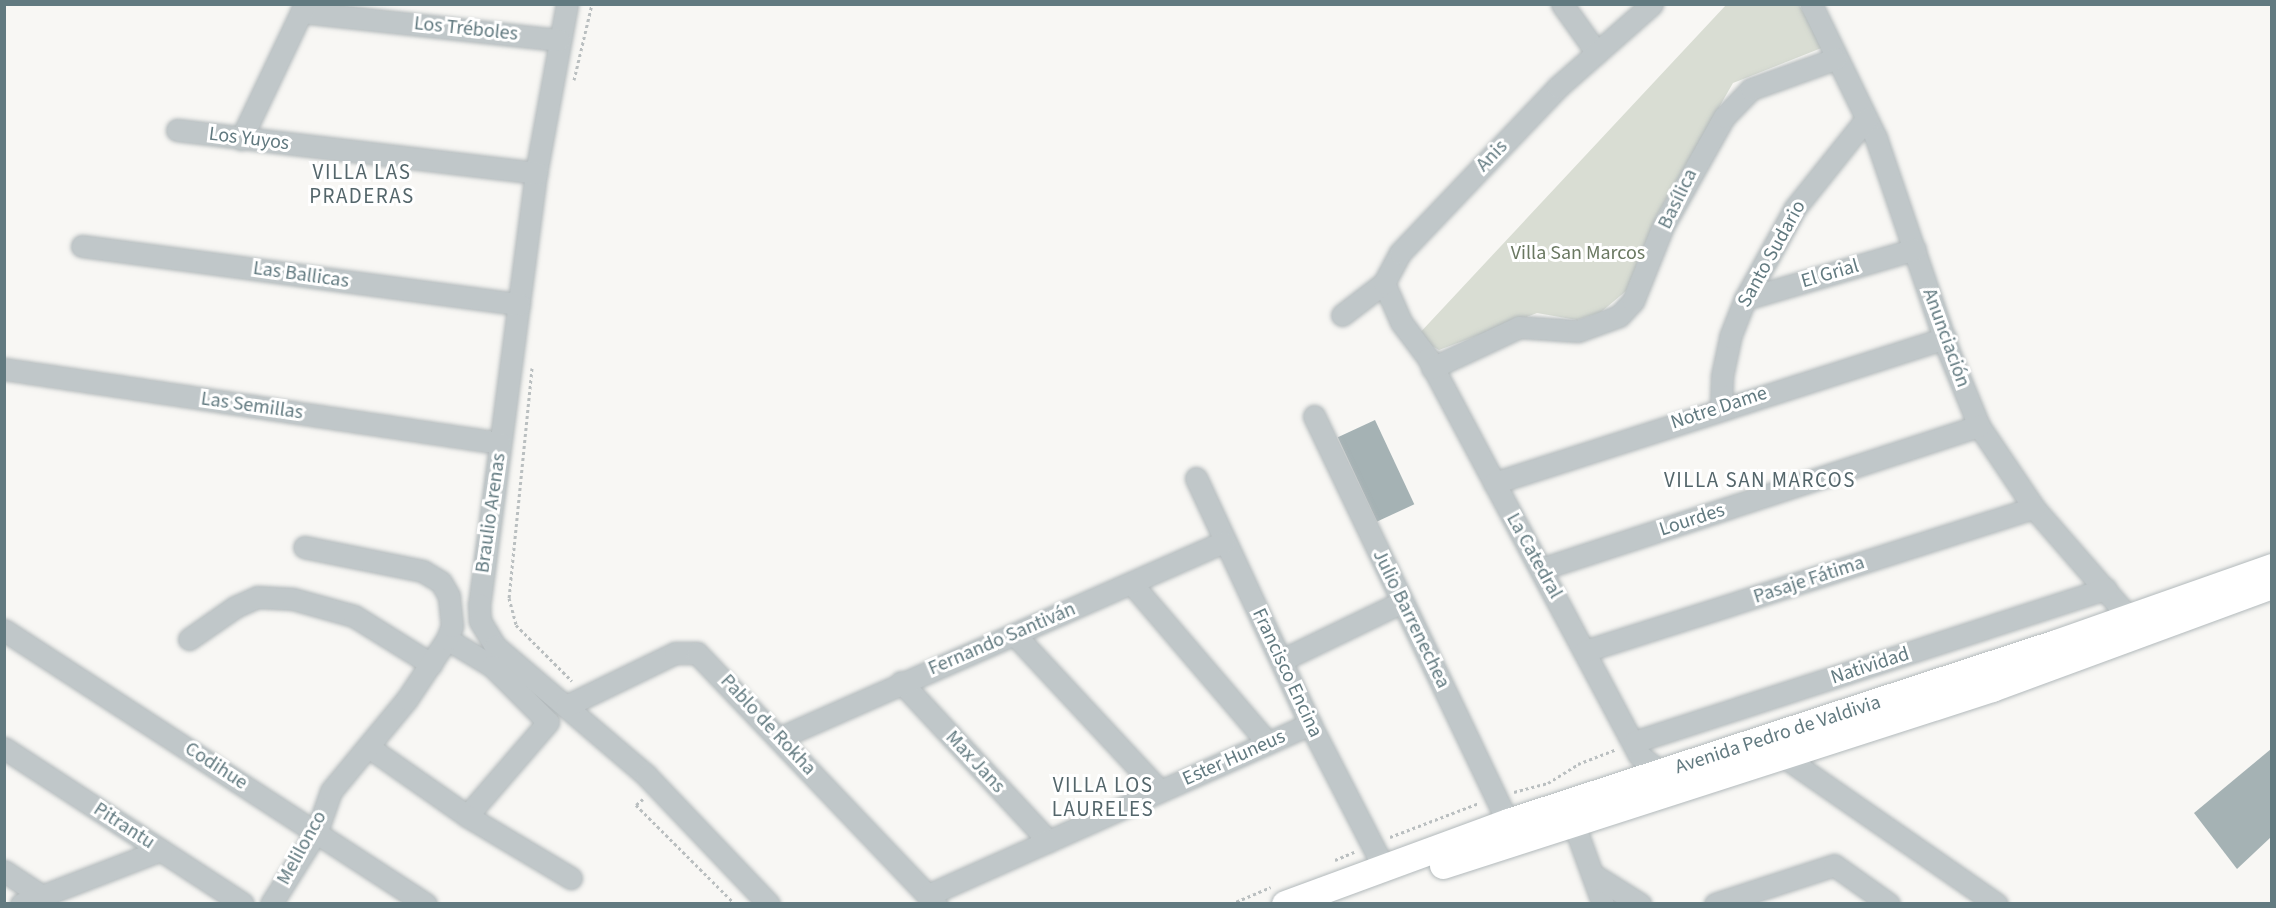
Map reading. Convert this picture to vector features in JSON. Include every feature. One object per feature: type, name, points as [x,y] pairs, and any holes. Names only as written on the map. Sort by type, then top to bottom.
[{"type":"main road","name":"Avenida Pedro de Valdivia","points":[[1330,903],[1570,814],[1783,756],[2135,624],[2271,567]]},
{"type":"main road","name":"Avenida Pedro de Valdivia","points":[[1280,894],[1378,855],[1508,822],[1570,814],[1635,782],[2056,643],[2135,624],[2271,585]]},
{"type":"street","name":"Braulio Arenas","points":[[567,4],[558,40],[536,173],[479,604],[480,621],[495,646],[658,788],[770,903]]},
{"type":"street","points":[[1562,4],[1597,53]]},
{"type":"street","name":"Anis","points":[[1341,315],[1384,283],[1400,253],[1558,87],[1652,4]]},
{"type":"street","name":"Anunciación","points":[[1811,4],[1835,59],[1866,119],[1979,426],[2034,508],[2135,624]]},
{"type":"street","name":"Los Tréboles","points":[[303,8],[558,40]]},
{"type":"street","points":[[241,139],[303,8]]},
{"type":"street","name":"Basílica","points":[[1430,363],[1519,327],[1578,331],[1619,316],[1633,301],[1663,226],[1724,117],[1751,89],[1835,59]]},
{"type":"street","name":"Santo Sudario","points":[[1721,407],[1722,376],[1730,337],[1745,299],[1795,208],[1866,119]]},
{"type":"street","name":"Los Yuyos","points":[[177,130],[536,173]]},
{"type":"street","name":"Las Ballicas","points":[[82,246],[519,304]]},
{"type":"street","name":"El Grial","points":[[1745,299],[1915,249]]},
{"type":"street","name":"La Catedral","points":[[1384,283],[1401,322],[1430,363],[1636,748],[1662,773]]},
{"type":"street","name":"Notre Dame","points":[[1494,483],[1721,407],[1945,338]]},
{"type":"street","name":"Las Semillas","points":[[4,369],[500,443]]},
{"type":"street","name":"Julio Barrenechea","points":[[1314,416],[1508,822]]},
{"type":"street","name":"Lourdes","points":[[1541,569],[1979,426]]},
{"type":"street","name":"Francisco Encina","points":[[1196,478],[1310,724],[1378,855]]},
{"type":"street","name":"Pasaje Fátima","points":[[1585,651],[2034,508]]},
{"type":"street","name":"Fernando Santiván","points":[[779,738],[901,682],[1132,584],[1224,542]]},
{"type":"street","points":[[304,548],[400,564],[423,571],[441,582],[452,611],[447,639],[370,748],[467,816],[571,878]]},
{"type":"street","points":[[1132,584],[1268,742]]},
{"type":"street","name":"Natividad","points":[[1636,748],[2106,589]]},
{"type":"street","points":[[189,639],[235,607],[257,597],[292,599],[354,616],[431,664]]},
{"type":"street","points":[[1282,660],[1402,602]]},
{"type":"street","name":"Codihue","points":[[6,633],[426,903]]},
{"type":"street","points":[[1014,634],[1160,791]]},
{"type":"street","points":[[447,639],[492,666],[548,722],[467,816]]},
{"type":"street","name":"Pablo de Rokha","points":[[566,706],[675,653],[690,651],[705,659],[932,899]]},
{"type":"street","name":"Max Jans","points":[[901,682],[1048,841]]},
{"type":"street","name":"Ester Huneus","points":[[932,899],[1048,841],[1310,724]]},
{"type":"street","name":"Pitrantu","points":[[4,748],[243,903]]},
{"type":"street","name":"Melilonco","points":[[271,903],[316,831],[331,792],[370,748]]},
{"type":"street","points":[[1635,782],[1636,748]]},
{"type":"street","points":[[1783,756],[1997,903]]},
{"type":"street","points":[[1570,814],[1603,903]]},
{"type":"street","points":[[21,903],[161,850]]},
{"type":"street","points":[[1715,903],[1834,865],[1889,903]]},
{"type":"street","points":[[4,871],[42,896]]},
{"type":"street","points":[[1592,874],[1640,903]]},
{"type":"path","points":[[572,89],[592,4]]},
{"type":"path","points":[[532,359],[509,598],[516,625],[586,695]]},
{"type":"path","points":[[1329,862],[1378,855],[1496,796],[1548,783],[1578,764],[1636,748]]},
{"type":"path","points":[[658,788],[636,805],[735,903]]},
{"type":"path","points":[[1231,903],[1280,894]]},
{"type":"green space","name":"Villa San Marcos","points":[[1726,5],[1799,5],[1824,47],[1733,83],[1656,217],[1626,291],[1601,312],[1577,320],[1537,313],[1439,350],[1416,337]]},
{"type":"building","points":[[1375,420],[1414,504],[1377,522],[1338,437]]},
{"type":"building","points":[[2271,749],[2271,837],[2237,869],[2194,813]]},
{"type":"district","name":"VILLA LAS PRADERAS","points":[[362,184]]},
{"type":"district","name":"VILLA SAN MARCOS","points":[[1760,480]]},
{"type":"district","name":"VILLA LOS LAURELES","points":[[1103,797]]}]
